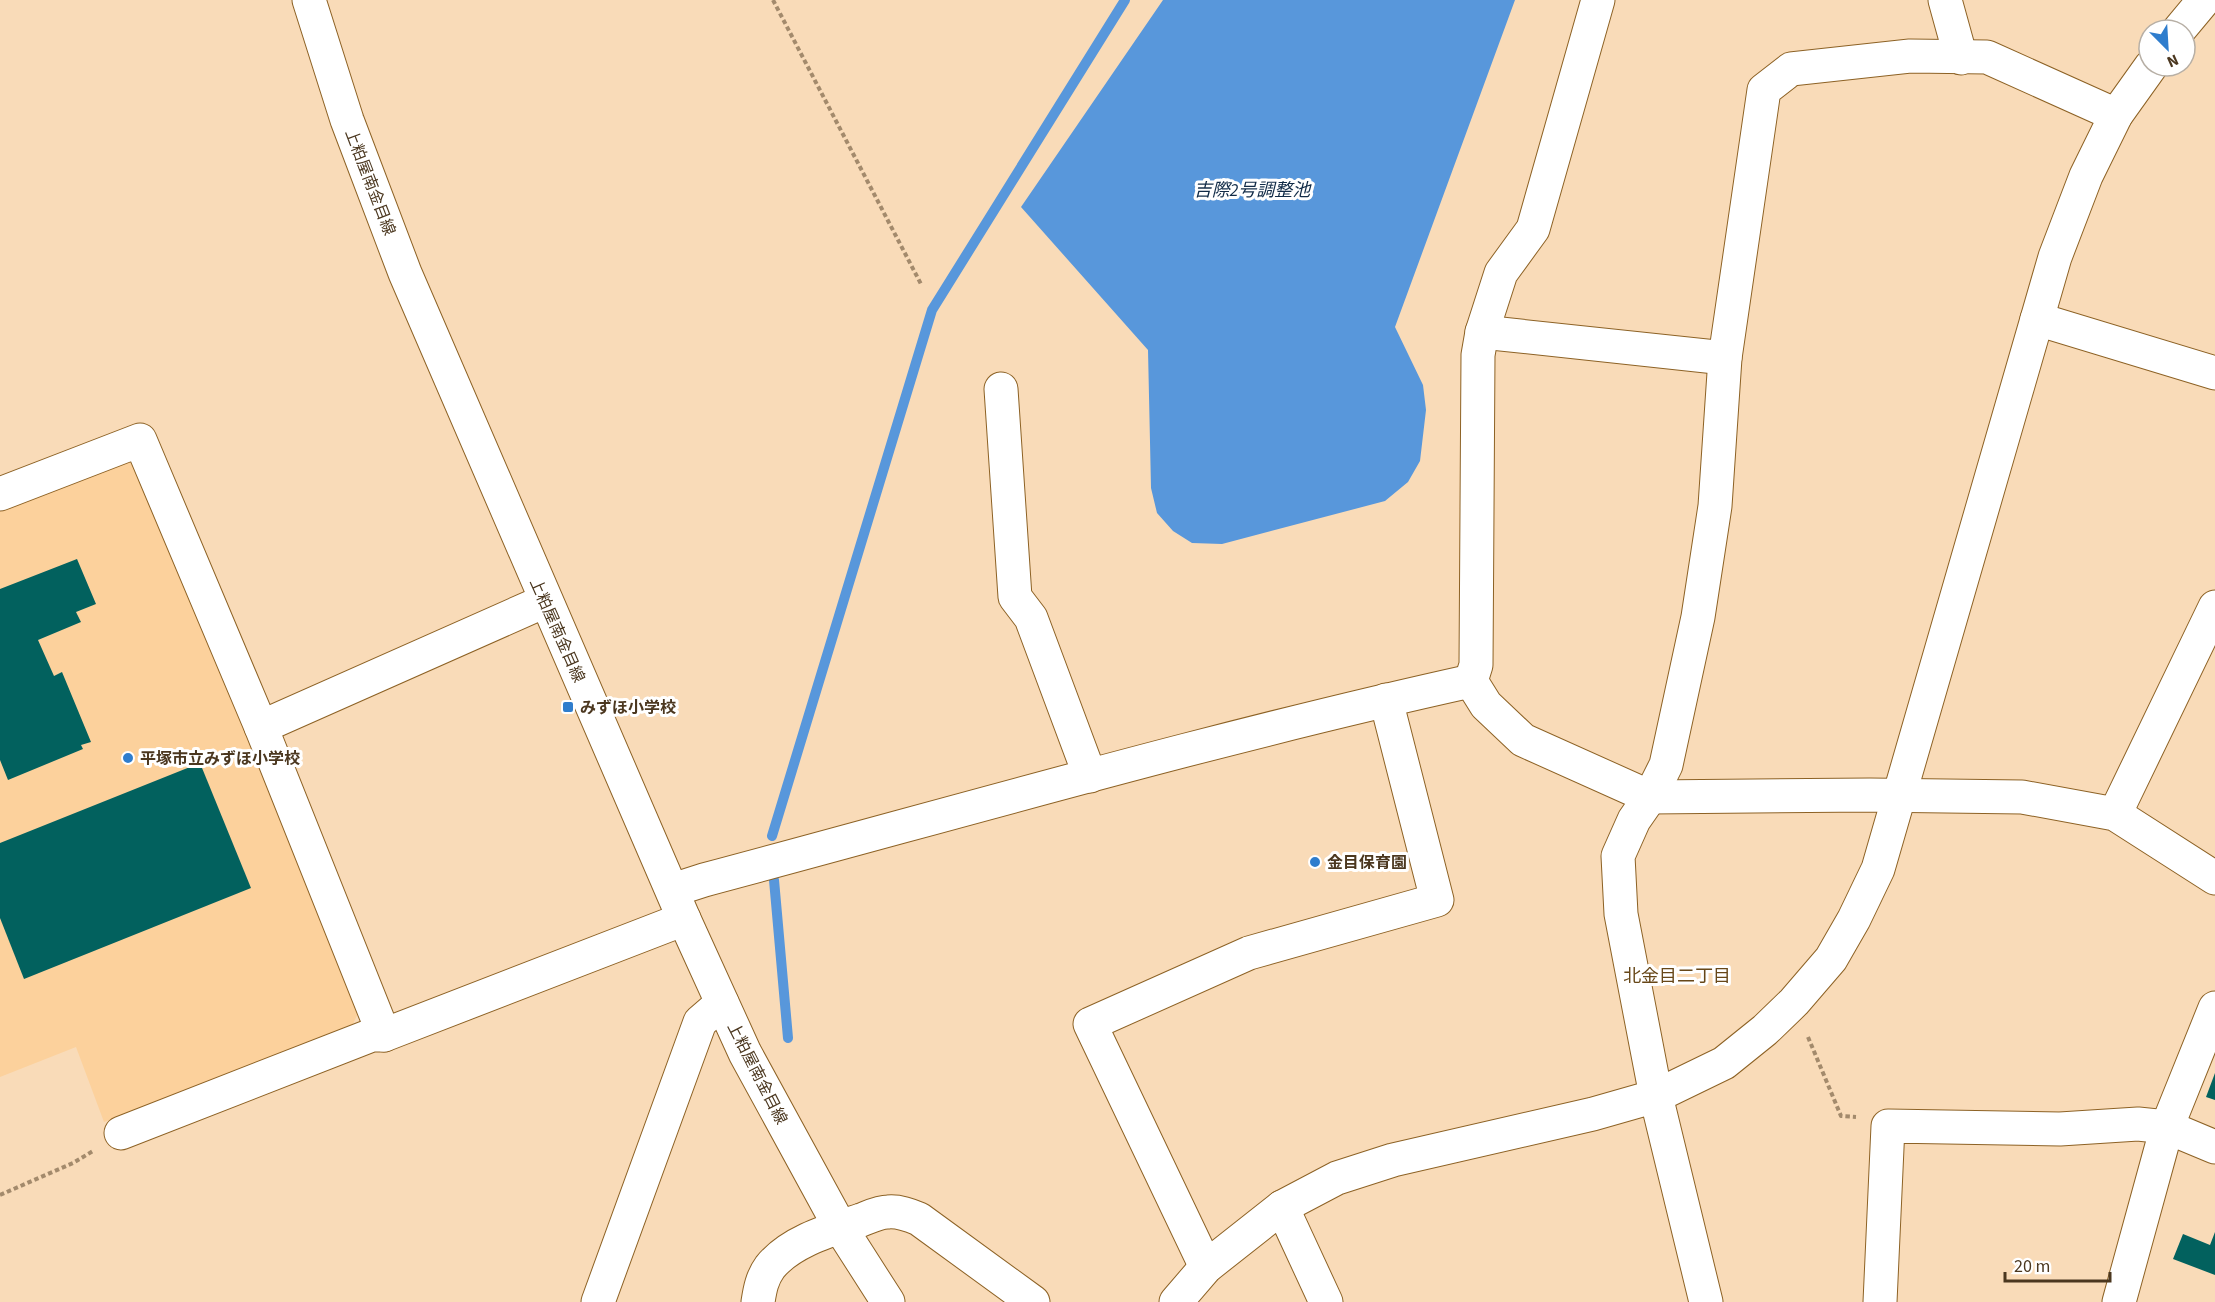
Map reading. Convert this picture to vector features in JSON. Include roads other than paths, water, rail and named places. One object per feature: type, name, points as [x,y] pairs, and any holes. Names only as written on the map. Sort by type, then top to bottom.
[{"type":"street","name":"上粕屋南金目線","points":[[309,0],[347,120],[405,273],[678,905],[745,1053],[840,1227],[888,1302]]},
{"type":"street","points":[[1598,0],[1533,229],[1501,273],[1482,332],[1478,355],[1476,665],[1471,681],[1486,705],[1523,740],[1650,796],[2022,797],[2115,814],[2215,878]]},
{"type":"street","points":[[1945,0],[1961,58]]},
{"type":"street","points":[[2190,18],[2204,0]]},
{"type":"street","points":[[1706,1302],[1656,1096],[1621,914],[1618,856],[1634,820],[1666,765],[1698,617],[1715,506],[1725,358],[1764,90],[1791,69],[1910,56],[1987,57],[2116,115]]},
{"type":"street","points":[[1176,1302],[1206,1267],[1282,1207],[1337,1178],[1393,1160],[1593,1114],[1656,1096],[1724,1063],[1765,1030],[1794,1002],[1831,959],[1854,920],[1878,869],[2059,247],[2086,176],[2116,115],[2142,78]]},
{"type":"street","points":[[2037,319],[2215,373]]},
{"type":"street","points":[[1482,332],[1725,358]]},
{"type":"street","points":[[1001,389],[1015,597],[1031,618],[1090,776]]},
{"type":"street","points":[[0,494],[140,440],[261,727],[384,1035]]},
{"type":"street","points":[[261,727],[545,601]]},
{"type":"street","points":[[2115,814],[2215,607]]},
{"type":"street","points":[[121,1133],[372,1035],[384,1035],[678,905],[716,877],[1090,776],[1386,700],[1471,681]]},
{"type":"street","points":[[1206,1267],[1090,1024],[1249,953],[1437,900],[1386,700]]},
{"type":"street","points":[[598,1302],[700,1022],[722,1003]]},
{"type":"street","points":[[2119,1302],[2167,1127],[2215,1008]]},
{"type":"street","points":[[1880,1302],[1888,1126],[2060,1129],[2138,1124],[2167,1127],[2215,1147]]},
{"type":"street","points":[[1282,1207],[1326,1302]]},
{"type":"street","points":[[758,1302],[762,1281],[771,1266],[783,1254],[840,1227],[886,1212],[905,1214],[919,1219],[1033,1302]]},
{"type":"water","name":"吉際2号調整池","points":[[1163,0],[1515,0],[1395,327],[1423,385],[1426,410],[1420,461],[1408,482],[1385,501],[1222,544],[1192,543],[1173,531],[1157,513],[1151,488],[1148,350],[1021,207]]},
{"type":"waterway","points":[[772,836],[932,310],[1125,0]]},
{"type":"waterway","points":[[774,880],[788,1038]]},
{"type":"place","name":"みずほ小学校","points":[[568,707]]},
{"type":"place","name":"平塚市立みずほ小学校","points":[[128,758]]},
{"type":"place","name":"金目保育園","points":[[1315,862]]},
{"type":"district","name":"北金目二丁目","points":[[1677,976]]}]
